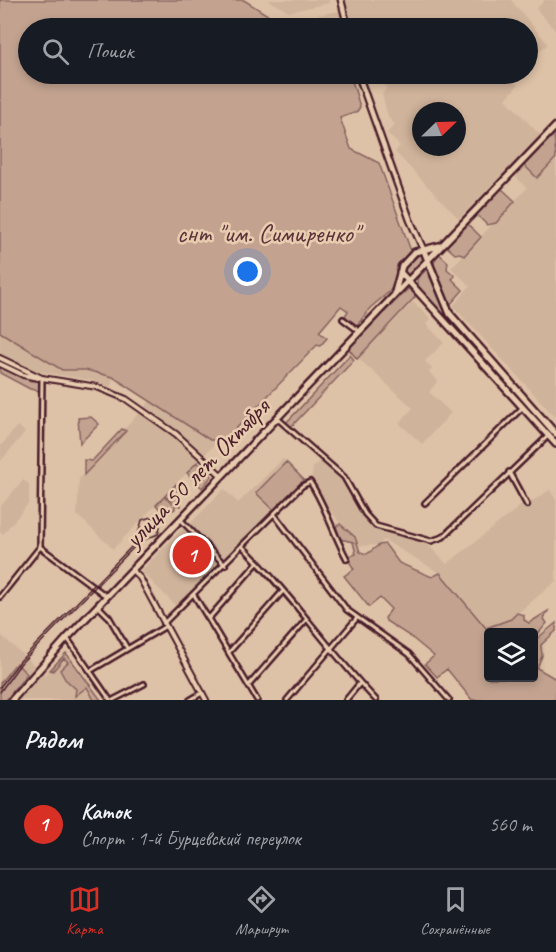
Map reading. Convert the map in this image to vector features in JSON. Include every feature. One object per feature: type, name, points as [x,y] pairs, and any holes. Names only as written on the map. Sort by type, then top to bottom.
[{"type":"main road","points":[[341,0],[346,18]]},
{"type":"main road","points":[[362,84],[417,239],[429,262],[447,311],[514,386],[553,436],[556,444]]},
{"type":"main road","points":[[429,262],[447,240],[556,126]]},
{"type":"main road","points":[[394,293],[400,272],[415,252],[417,239]]},
{"type":"main road","points":[[415,252],[435,248],[447,240]]},
{"type":"main road","name":"улица 50 лет Октября","points":[[12,700],[67,638],[394,293],[429,262]]},
{"type":"main road","points":[[400,272],[509,392],[553,436]]},
{"type":"main road","points":[[509,392],[514,386]]},
{"type":"street","points":[[343,319],[358,331]]},
{"type":"street","points":[[0,358],[42,378]]},
{"type":"street","points":[[0,364],[23,375],[97,387],[126,399],[176,434],[222,477]]},
{"type":"street","points":[[0,597],[40,547],[42,378]]},
{"type":"street","points":[[425,503],[523,407]]},
{"type":"street","points":[[277,418],[344,477],[365,514],[376,526],[430,541],[443,537],[509,472],[553,436]]},
{"type":"street","points":[[509,472],[527,505]]},
{"type":"street","points":[[90,671],[165,624],[274,513],[302,486],[310,482],[322,500],[337,540],[348,559]]},
{"type":"street","points":[[274,513],[338,598],[357,618],[404,649],[449,700]]},
{"type":"street","points":[[180,519],[225,564]]},
{"type":"street","points":[[242,546],[259,562],[330,650],[376,700]]},
{"type":"street","points":[[40,547],[106,597]]},
{"type":"street","points":[[210,617],[259,562]]},
{"type":"street","points":[[132,570],[140,578],[206,700]]},
{"type":"street","points":[[230,651],[283,591]]},
{"type":"street","points":[[194,595],[210,617],[257,700]]},
{"type":"street","points":[[98,606],[109,617],[127,648]]},
{"type":"street","points":[[287,700],[357,618]]},
{"type":"street","points":[[249,685],[306,620]]},
{"type":"street","points":[[67,638],[111,700],[144,684]]},
{"type":"street","points":[[346,700],[360,683]]},
{"type":"street","points":[[190,700],[202,693]]},
{"type":"shaded area","points":[[268,0],[329,0],[329,3],[289,12]]},
{"type":"shaded area","points":[[346,0],[511,0],[526,18],[350,18]]},
{"type":"shaded area","points":[[545,0],[556,0],[556,31],[536,9]]},
{"type":"shaded area","points":[[339,11],[341,18],[304,18]]},
{"type":"shaded area","points":[[538,32],[548,44],[538,52]]},
{"type":"shaded area","points":[[383,84],[517,84],[506,99],[540,135],[459,219],[395,152],[400,146],[387,133],[395,125],[388,117],[382,94],[387,88]]},
{"type":"shaded area","points":[[556,131],[555,417],[453,306],[470,286],[451,268],[527,188],[514,175]]},
{"type":"shaded area","points":[[413,302],[431,319],[426,324],[444,343],[425,361],[432,369],[429,372],[438,381],[429,392],[451,413],[422,444],[399,423],[413,408],[358,358]]},
{"type":"shaded area","points":[[0,327],[13,340],[62,370],[86,370],[113,377],[111,387],[90,380],[35,371],[0,354]]},
{"type":"shaded area","points":[[150,401],[217,442],[113,549],[77,515],[79,479]]},
{"type":"shaded area","points":[[17,426],[25,432],[1,461],[0,447]]},
{"type":"shaded area","points":[[322,458],[344,478],[362,512],[376,528],[423,540],[447,564],[524,503],[531,502],[550,490],[556,500],[556,581],[511,619],[487,628],[440,573],[384,540],[379,545],[357,546],[307,479],[312,476],[313,468]]},
{"type":"shaded area","points":[[283,459],[305,481],[225,562],[189,525],[224,489],[238,503]]},
{"type":"shaded area","points":[[23,480],[29,484],[29,503],[3,534],[0,531],[0,507]]},
{"type":"shaded area","points":[[183,528],[220,566],[178,608],[141,571]]},
{"type":"shaded area","points":[[0,634],[45,675],[66,653],[101,700],[0,700]]},
{"type":"green space","name":"снт \"им. Симиренко\"","points":[[0,0],[244,0],[272,18],[18,18],[18,84],[353,84],[360,107],[357,112],[340,118],[351,149],[379,163],[411,251],[397,265],[395,283],[390,291],[370,308],[356,327],[345,316],[348,311],[341,306],[319,332],[327,338],[320,346],[317,345],[225,440],[210,440],[113,377],[86,370],[62,370],[0,332]]},
{"type":"green space","points":[[554,133],[556,158],[537,178],[524,165]]},
{"type":"green space","points":[[501,188],[515,201],[496,223],[487,225],[476,214]]},
{"type":"green space","points":[[467,223],[481,237],[464,256],[460,253],[455,254],[445,245]]},
{"type":"green space","points":[[421,253],[426,261],[408,278],[403,274],[404,268]]},
{"type":"green space","points":[[438,253],[448,262],[447,269],[455,276],[452,279],[463,290],[450,305],[447,304],[433,266]]},
{"type":"green space","points":[[427,269],[446,313],[510,386],[419,289],[417,279]]},
{"type":"green space","points":[[408,289],[414,291],[415,297],[357,359],[348,348]]},
{"type":"green space","points":[[350,355],[354,360],[290,428],[285,424]]},
{"type":"green space","points":[[0,366],[31,381],[39,380],[40,391],[30,389],[0,373]]},
{"type":"green space","points":[[91,417],[99,424],[80,443],[78,418]]},
{"type":"green space","points":[[122,429],[126,431],[84,475],[84,460],[92,461]]},
{"type":"green space","points":[[197,462],[212,476],[202,488],[187,473]]},
{"type":"green space","points":[[286,462],[304,480],[274,510],[256,493]]},
{"type":"green space","points":[[176,484],[181,506],[175,505],[175,509],[165,514],[156,505],[164,497],[173,503],[165,496]]},
{"type":"green space","points":[[340,524],[355,537],[360,552],[367,554],[379,545],[385,544],[399,563],[432,577],[440,573],[486,628],[484,628],[484,682],[538,682],[538,669],[556,679],[556,700],[472,700],[447,669],[437,677],[425,664],[434,656],[411,637],[386,621],[385,618],[391,609],[380,598],[369,607],[344,576],[354,569],[349,561],[350,556],[356,554],[353,542],[340,539],[336,526]]},
{"type":"green space","points":[[187,539],[206,559],[196,570],[176,549]]},
{"type":"green space","points":[[548,611],[544,619],[547,623],[538,634],[538,628],[486,628],[511,619],[517,613],[524,615],[524,620],[529,623]]},
{"type":"green space","points":[[556,623],[556,631],[541,645],[542,656],[538,666],[538,638]]},
{"type":"green space","points":[[66,653],[101,700],[94,700],[87,687],[75,696],[76,689],[65,679],[60,670],[68,662],[64,658],[53,671],[50,670]]},
{"type":"green space","points":[[16,663],[27,674],[6,700],[0,700],[0,683]]},
{"type":"tram line","points":[[0,687],[20,661],[136,542],[142,520],[151,517],[157,520],[160,527],[158,534],[139,542],[21,663],[0,692]]},
{"type":"place","name":"Каток","points":[[192,555]]}]
